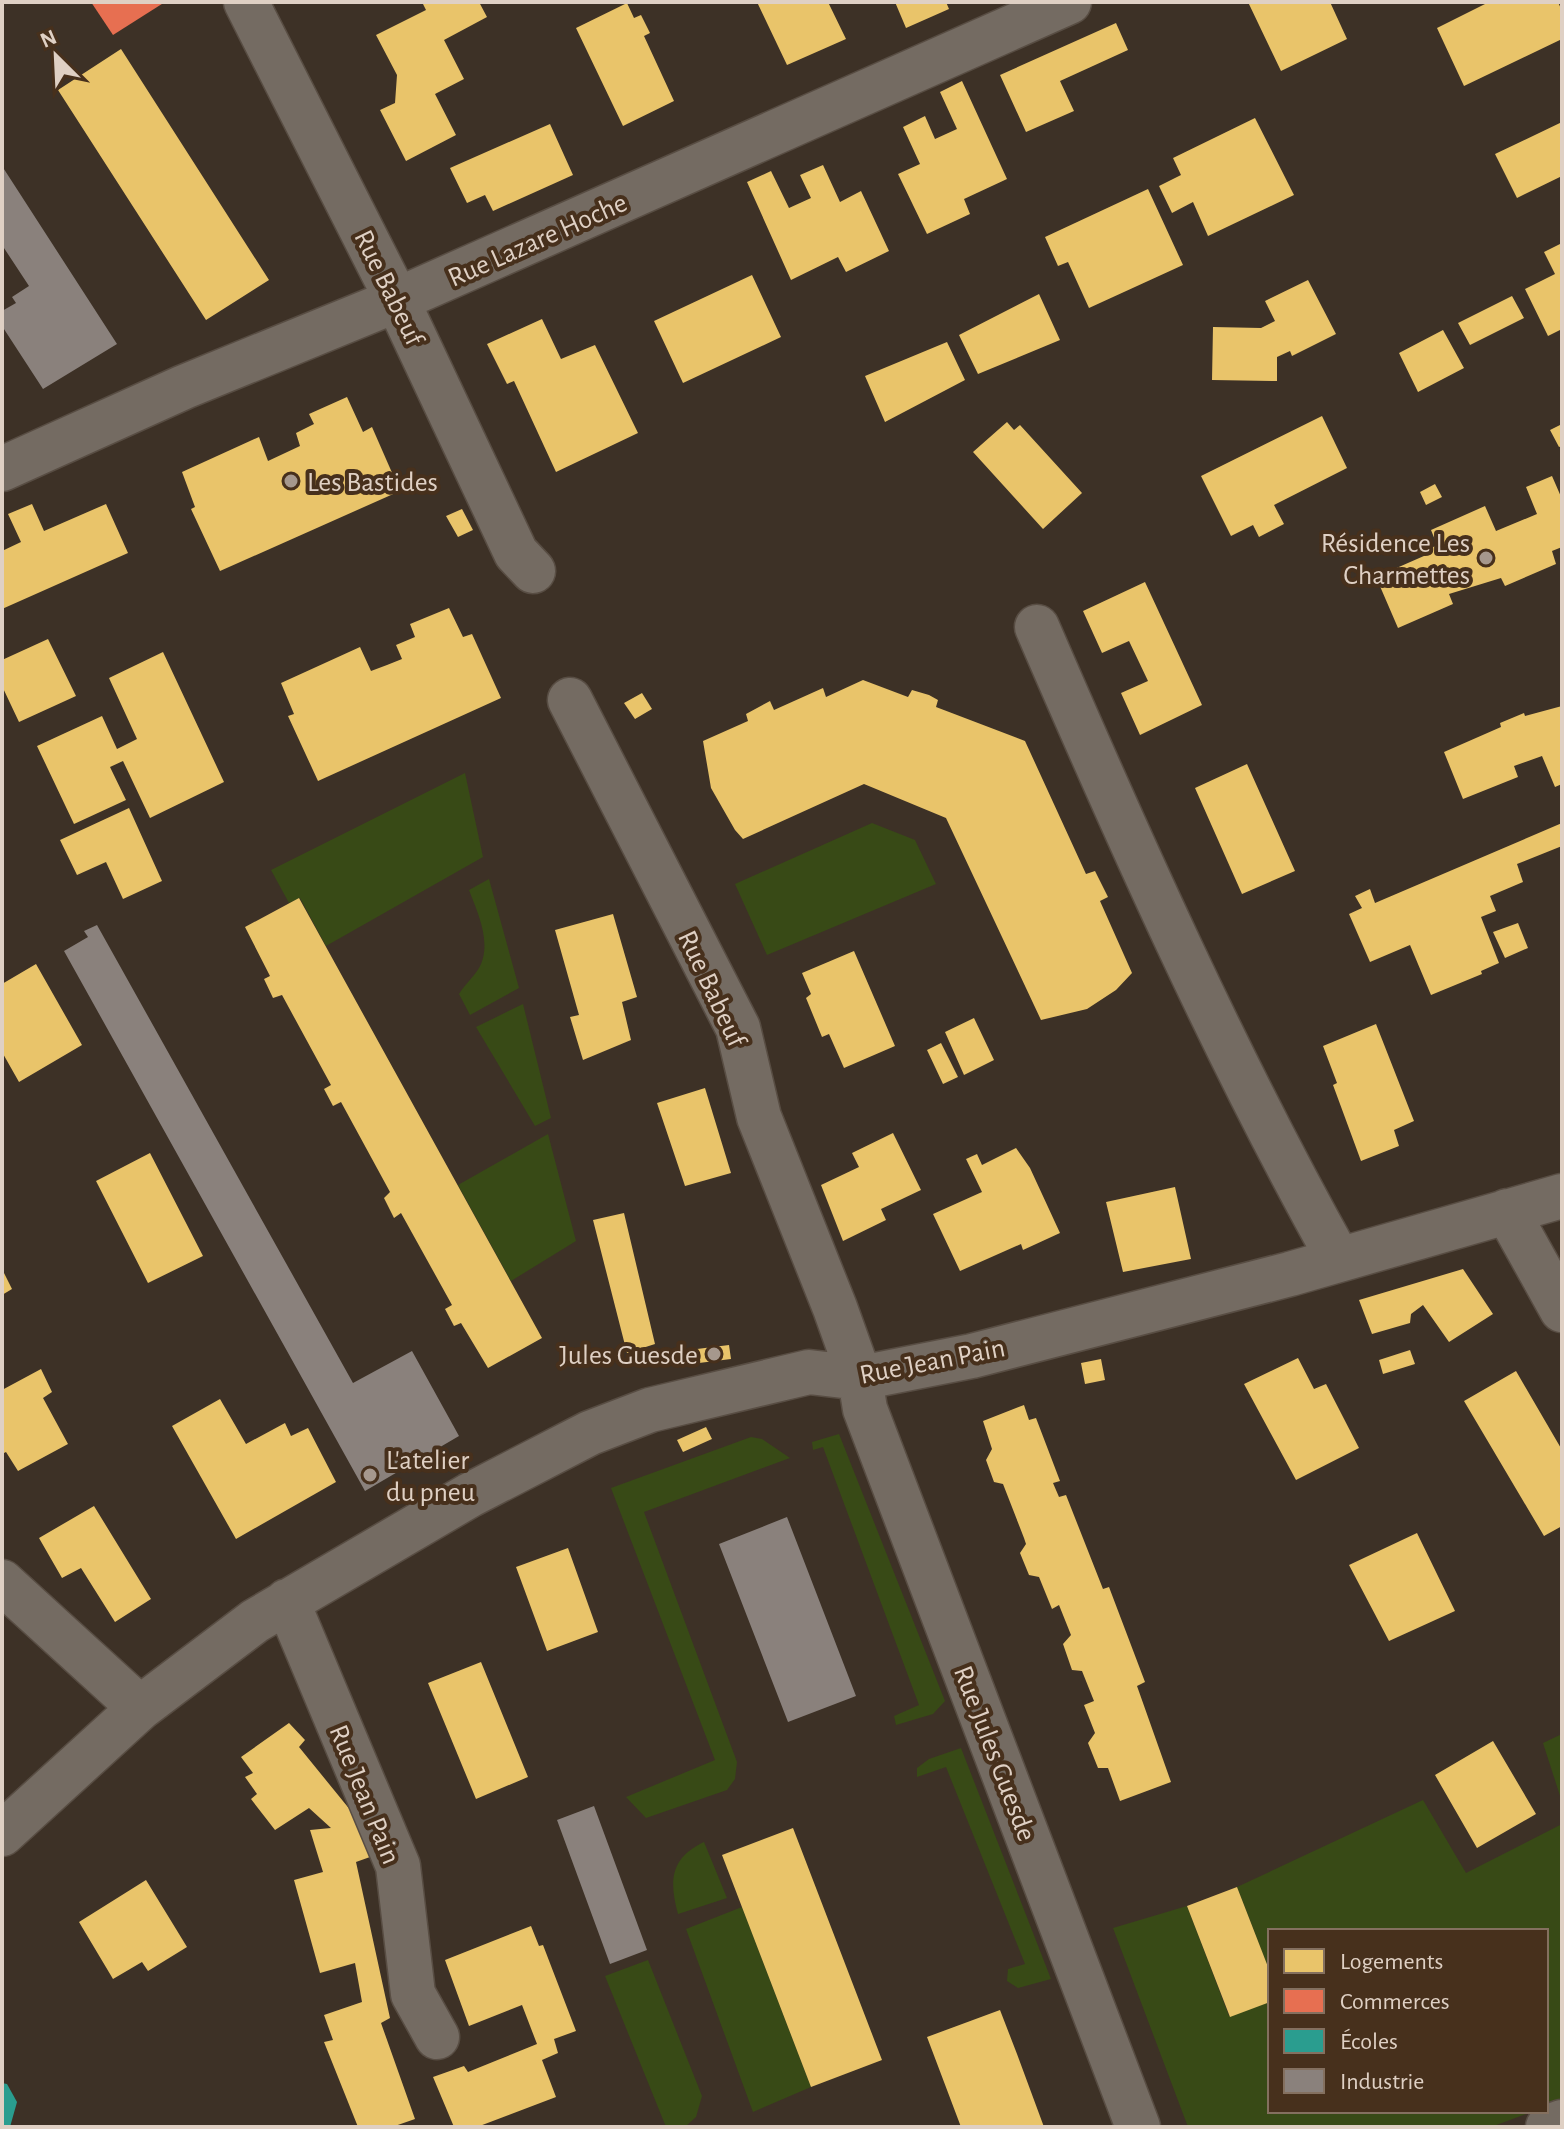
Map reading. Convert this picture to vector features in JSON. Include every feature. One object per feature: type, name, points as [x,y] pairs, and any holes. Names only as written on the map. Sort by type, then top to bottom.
[{"type":"street","name":"Rue Babeuf","points":[[246,2],[397,300],[516,553],[533,571]]},
{"type":"street","name":"Rue Lazare Hoche","points":[[2,469],[184,387],[397,300],[1069,2]]},
{"type":"street","points":[[1037,627],[1103,779],[1272,1134],[1339,1260]]},
{"type":"street","name":"Rue Babeuf","points":[[570,700],[738,1028],[759,1117],[860,1378]]},
{"type":"street","name":"Rue Jean Pain","points":[[2,1834],[140,1708],[255,1621],[470,1495],[590,1433],[650,1410],[809,1372],[860,1378],[972,1356],[1339,1260],[1562,1196]]},
{"type":"street","points":[[1507,1211],[1562,1310]]},
{"type":"street","name":"Rue Jules Guesde","points":[[860,1378],[865,1409],[1138,2127]]},
{"type":"street","points":[[2,1582],[140,1708]]},
{"type":"street","name":"Rue Jean Pain","points":[[287,1601],[398,1866],[413,1994],[437,2037]]},
{"type":"street","points":[[1548,2127],[1562,2122]]},
{"type":"green space","points":[[465,773],[483,857],[326,946],[300,898],[289,903],[271,870]]},
{"type":"green space","points":[[872,823],[915,840],[936,884],[767,955],[735,884]]},
{"type":"green space","points":[[489,879],[519,988],[470,1015],[459,994],[479,968],[484,945],[482,926],[469,890]]},
{"type":"green space","points":[[523,1004],[551,1118],[535,1126],[476,1027]]},
{"type":"green space","points":[[548,1134],[576,1241],[511,1281],[458,1185]]},
{"type":"green space","points":[[839,1434],[945,1701],[933,1714],[896,1725],[894,1716],[919,1705],[823,1447],[813,1450],[812,1442]]},
{"type":"green space","points":[[751,1437],[762,1439],[790,1458],[644,1512],[737,1762],[735,1779],[727,1790],[646,1818],[626,1797],[715,1760],[611,1488]]},
{"type":"green space","points":[[1562,1734],[1562,1802],[1543,1743]]},
{"type":"green space","points":[[961,1748],[1051,1979],[1018,1988],[1007,1981],[1008,1969],[1025,1964],[946,1767],[917,1777],[917,1768],[929,1759]]},
{"type":"green space","points":[[1423,1800],[1466,1873],[1562,1824],[1562,2100],[1548,2105],[1548,1929],[1268,1929],[1268,1967],[1237,1887]]},
{"type":"green space","points":[[704,1842],[727,1898],[678,1914],[673,1881],[678,1863],[684,1855]]},
{"type":"green space","points":[[1187,1906],[1229,2016],[1268,2003],[1268,2113],[1529,2113],[1491,2127],[1188,2127],[1113,1928]]},
{"type":"green space","points":[[742,1907],[811,2087],[753,2112],[686,1929]]},
{"type":"green space","points":[[648,1960],[702,2096],[696,2117],[685,2127],[666,2127],[605,1976]]},
{"type":"building: Logements","points":[[422,2],[479,2],[487,17],[444,40],[464,79],[435,94],[456,135],[406,161],[380,110],[395,103],[397,75],[376,35],[426,10]]},
{"type":"building: Logements","points":[[757,2],[828,2],[846,39],[787,65]]},
{"type":"building: Logements","points":[[895,2],[946,2],[949,9],[906,28]]},
{"type":"building: Logements","points":[[1248,2],[1330,2],[1347,39],[1281,71]]},
{"type":"building: Logements","points":[[1489,2],[1558,2],[1562,11],[1562,39],[1464,86],[1437,28]]},
{"type":"building: Logements","points":[[627,3],[634,18],[641,15],[650,33],[644,36],[674,101],[623,126],[576,28]]},
{"type":"building: Logements","points":[[1116,23],[1128,50],[1060,81],[1074,111],[1026,132],[1000,75]]},
{"type":"building: Logements","points":[[121,49],[269,280],[206,320],[58,90]]},
{"type":"building: Logements","points":[[962,81],[1007,179],[964,199],[970,214],[927,234],[898,174],[920,164],[903,127],[925,116],[935,139],[957,129],[940,92]]},
{"type":"building: Logements","points":[[1255,118],[1294,195],[1208,236],[1193,202],[1172,213],[1159,186],[1181,175],[1173,158]]},
{"type":"building: Logements","points":[[1562,122],[1562,176],[1517,198],[1495,154]]},
{"type":"building: Logements","points":[[550,124],[573,175],[493,211],[485,195],[467,203],[450,168]]},
{"type":"building: Logements","points":[[823,165],[840,202],[861,191],[889,251],[846,272],[838,257],[791,280],[747,182],[771,171],[789,208],[811,198],[800,175]]},
{"type":"building: Logements","points":[[1148,189],[1183,265],[1089,308],[1068,262],[1058,266],[1045,237]]},
{"type":"building: Logements","points":[[1562,243],[1562,329],[1548,336],[1525,289],[1555,274],[1544,252]]},
{"type":"building: Logements","points":[[752,275],[781,337],[683,383],[654,321]]},
{"type":"building: Logements","points":[[1308,280],[1336,334],[1292,356],[1290,351],[1277,357],[1277,381],[1212,380],[1213,327],[1261,328],[1275,321],[1265,301]]},
{"type":"building: Logements","points":[[1039,294],[1060,340],[978,374],[959,335]]},
{"type":"building: Logements","points":[[1512,296],[1524,318],[1470,345],[1458,323]]},
{"type":"building: Logements","points":[[542,319],[561,359],[595,345],[638,433],[556,472],[514,381],[507,384],[487,344]]},
{"type":"building: Logements","points":[[1443,330],[1464,368],[1418,392],[1399,353]]},
{"type":"building: Logements","points":[[947,342],[965,380],[885,422],[865,376]]},
{"type":"building: Logements","name":"Les Bastides","points":[[347,397],[363,432],[372,427],[400,491],[220,571],[191,509],[195,507],[182,472],[259,437],[268,461],[300,446],[296,433],[314,424],[309,414]]},
{"type":"building: Logements","points":[[1322,416],[1347,468],[1274,505],[1284,524],[1259,537],[1253,525],[1231,536],[1201,476]]},
{"type":"building: Logements","points":[[1007,422],[1014,430],[1020,425],[1082,493],[1043,529],[973,452]]},
{"type":"building: Logements","points":[[1562,424],[1562,446],[1559,447],[1550,430]]},
{"type":"building: Logements","name":"Résidence Les Charmettes","points":[[1552,476],[1562,499],[1562,547],[1552,551],[1556,564],[1505,586],[1501,578],[1449,594],[1453,604],[1398,628],[1376,577],[1433,552],[1431,548],[1437,545],[1431,530],[1485,506],[1496,531],[1537,514],[1526,487]]},
{"type":"building: Logements","points":[[1435,484],[1442,497],[1426,505],[1420,492]]},
{"type":"building: Logements","points":[[32,504],[44,531],[106,504],[128,553],[2,609],[2,551],[21,542],[8,514]]},
{"type":"building: Logements","points":[[462,509],[473,530],[458,537],[446,516]]},
{"type":"building: Logements","points":[[1145,582],[1202,705],[1140,735],[1121,693],[1148,681],[1129,641],[1102,653],[1083,611]]},
{"type":"building: Logements","points":[[449,608],[463,637],[472,634],[501,698],[318,781],[288,716],[294,714],[281,683],[360,647],[371,671],[402,659],[396,645],[415,637],[410,624]]},
{"type":"building: Logements","points":[[48,639],[76,696],[19,722],[2,686],[2,660]]},
{"type":"building: Logements","points":[[163,652],[224,782],[150,818],[123,761],[110,767],[126,800],[74,824],[37,746],[102,716],[117,749],[137,739],[109,678]]},
{"type":"building: Logements","points":[[863,680],[908,697],[912,690],[929,695],[938,700],[936,707],[1025,741],[1086,874],[1095,871],[1108,897],[1100,901],[1132,973],[1116,990],[1087,1009],[1041,1020],[946,818],[864,784],[743,839],[735,830],[711,788],[703,741],[748,721],[746,714],[770,701],[774,710],[823,688],[826,697]]},
{"type":"building: Logements","points":[[642,693],[652,709],[635,719],[624,703]]},
{"type":"building: Logements","points":[[1562,706],[1562,784],[1555,787],[1542,756],[1514,766],[1518,777],[1463,799],[1444,752],[1501,727],[1500,723],[1524,713],[1525,716]]},
{"type":"building: Logements","points":[[1247,764],[1295,871],[1242,894],[1195,788]]},
{"type":"building: Logements","points":[[129,808],[162,881],[123,899],[106,862],[77,875],[60,840]]},
{"type":"building: Logements","points":[[1562,823],[1562,846],[1517,864],[1523,882],[1490,896],[1496,911],[1481,917],[1499,963],[1481,971],[1482,974],[1431,995],[1410,945],[1370,962],[1349,914],[1362,908],[1355,896],[1370,889],[1375,903]]},
{"type":"building: Logements","points":[[299,898],[542,1338],[488,1368],[461,1323],[454,1326],[445,1309],[452,1305],[401,1213],[394,1218],[384,1198],[390,1192],[341,1102],[333,1106],[324,1089],[331,1085],[282,995],[273,998],[264,979],[270,976],[245,927]]},
{"type":"building: Logements","points":[[613,914],[637,997],[622,1002],[631,1040],[583,1060],[570,1017],[579,1015],[555,930]]},
{"type":"building: Logements","points":[[1518,923],[1528,948],[1505,958],[1493,932]]},
{"type":"building: Logements","points":[[854,951],[895,1046],[844,1068],[829,1034],[822,1037],[806,998],[811,994],[802,973]]},
{"type":"building: Logements","points":[[36,964],[82,1045],[19,1082],[2,1052],[2,984]]},
{"type":"building: Logements","points":[[974,1018],[994,1060],[964,1075],[945,1032]]},
{"type":"building: Logements","points":[[1376,1024],[1414,1121],[1394,1130],[1399,1146],[1361,1161],[1333,1085],[1337,1083],[1323,1046]]},
{"type":"building: Logements","points":[[941,1043],[958,1077],[943,1084],[927,1050]]},
{"type":"building: Logements","points":[[705,1088],[731,1173],[685,1186],[657,1103]]},
{"type":"building: Logements","points":[[893,1133],[921,1190],[881,1209],[886,1220],[843,1241],[821,1185],[859,1167],[852,1153]]},
{"type":"building: Logements","points":[[1016,1148],[1030,1168],[1060,1233],[1023,1250],[1021,1244],[960,1271],[933,1214],[982,1192],[966,1159],[977,1154],[982,1165]]},
{"type":"building: Logements","points":[[150,1153],[203,1256],[148,1283],[96,1181]]},
{"type":"building: Logements","points":[[1175,1187],[1191,1259],[1123,1272],[1106,1202]]},
{"type":"building: Logements","points":[[624,1213],[655,1344],[627,1353],[593,1220]]},
{"type":"building: Logements","points":[[2,1269],[12,1289],[2,1295]]},
{"type":"building: Logements","points":[[1463,1269],[1493,1314],[1449,1342],[1423,1305],[1411,1314],[1410,1323],[1372,1334],[1359,1300]]},
{"type":"building: Logements","name":"Jules Guesde","points":[[729,1345],[731,1359],[699,1363],[697,1349]]},
{"type":"building: Logements","points":[[1410,1350],[1415,1364],[1383,1374],[1379,1360]]},
{"type":"building: Logements","points":[[1298,1358],[1314,1389],[1326,1384],[1359,1448],[1296,1480],[1244,1384]]},
{"type":"building: Logements","points":[[1101,1359],[1105,1380],[1085,1384],[1081,1363]]},
{"type":"building: Logements","points":[[41,1369],[52,1392],[43,1398],[68,1444],[18,1471],[6,1452],[2,1454],[2,1390]]},
{"type":"building: Logements","points":[[1516,1371],[1562,1450],[1562,1526],[1544,1536],[1464,1401]]},
{"type":"building: Logements","points":[[220,1399],[246,1444],[285,1423],[291,1436],[308,1428],[336,1482],[236,1539],[172,1426]]},
{"type":"building: Logements","points":[[1024,1405],[1029,1420],[1036,1418],[1060,1481],[1053,1483],[1059,1497],[1066,1495],[1103,1589],[1109,1587],[1145,1682],[1137,1686],[1171,1782],[1120,1801],[1108,1768],[1098,1768],[1088,1743],[1095,1733],[1084,1705],[1094,1701],[1082,1671],[1072,1670],[1063,1644],[1071,1635],[1059,1605],[1052,1609],[1039,1577],[1029,1575],[1020,1553],[1026,1544],[1024,1538],[1003,1484],[994,1482],[986,1460],[992,1449],[983,1421]]},
{"type":"building: Logements","name":"Jules Guesde","points":[[706,1427],[712,1439],[683,1452],[677,1440]]},
{"type":"building: Logements","points":[[94,1506],[151,1599],[115,1622],[81,1568],[62,1578],[39,1538]]},
{"type":"building: Logements","points":[[1417,1533],[1455,1611],[1389,1641],[1349,1565]]},
{"type":"building: Logements","points":[[568,1548],[598,1632],[547,1651],[516,1567]]},
{"type":"building: Logements","points":[[481,1662],[528,1777],[476,1799],[428,1683]]},
{"type":"building: Logements","points":[[289,1723],[305,1740],[299,1747],[360,1822],[370,1857],[356,1862],[390,2018],[381,2023],[415,2119],[392,2127],[358,2127],[324,2042],[333,2040],[324,2015],[362,2002],[355,1963],[320,1973],[294,1880],[323,1872],[310,1830],[331,1828],[309,1808],[275,1830],[251,1799],[257,1794],[245,1777],[253,1773],[241,1757]]},
{"type":"building: Logements","points":[[1493,1741],[1536,1814],[1477,1848],[1435,1775]]},
{"type":"building: Logements","points":[[793,1828],[882,2060],[811,2087],[722,1855]]},
{"type":"building: Logements","points":[[146,1880],[187,1947],[148,1971],[142,1962],[113,1979],[79,1922]]},
{"type":"building: Logements","points":[[1237,1887],[1268,1967],[1268,2003],[1230,2017],[1187,1906]]},
{"type":"building: Logements","points":[[531,1926],[539,1946],[543,1945],[576,2031],[554,2039],[558,2053],[542,2060],[556,2097],[477,2127],[454,2127],[433,2077],[464,2066],[468,2072],[537,2044],[522,2005],[469,2026],[445,1960]]},
{"type":"building: Logements","points":[[1000,2010],[1044,2127],[961,2127],[927,2037]]},
{"type":"building: Commerces","points":[[91,2],[165,2],[113,35]]},
{"type":"building: Écoles","points":[[2,2083],[7,2084],[17,2102],[10,2127],[2,2127]]},
{"type":"building: Industrie","points":[[2,166],[117,344],[43,389],[2,326],[2,311],[16,303],[12,297],[29,286],[2,245]]},
{"type":"building: Industrie","points":[[97,925],[353,1383],[412,1351],[459,1436],[365,1491],[64,951],[88,937],[84,931]]},
{"type":"building: Industrie","points":[[787,1517],[856,1696],[788,1722],[719,1544]]},
{"type":"building: Industrie","points":[[594,1806],[647,1950],[610,1964],[557,1820]]},
{"type":"place","name":"Les Bastides","points":[[291,481]]},
{"type":"place","name":"Résidence Les Charmettes","points":[[1486,558]]},
{"type":"place","name":"Jules Guesde","points":[[714,1354]]},
{"type":"place","name":"L'atelier du pneu","points":[[370,1475]]}]
